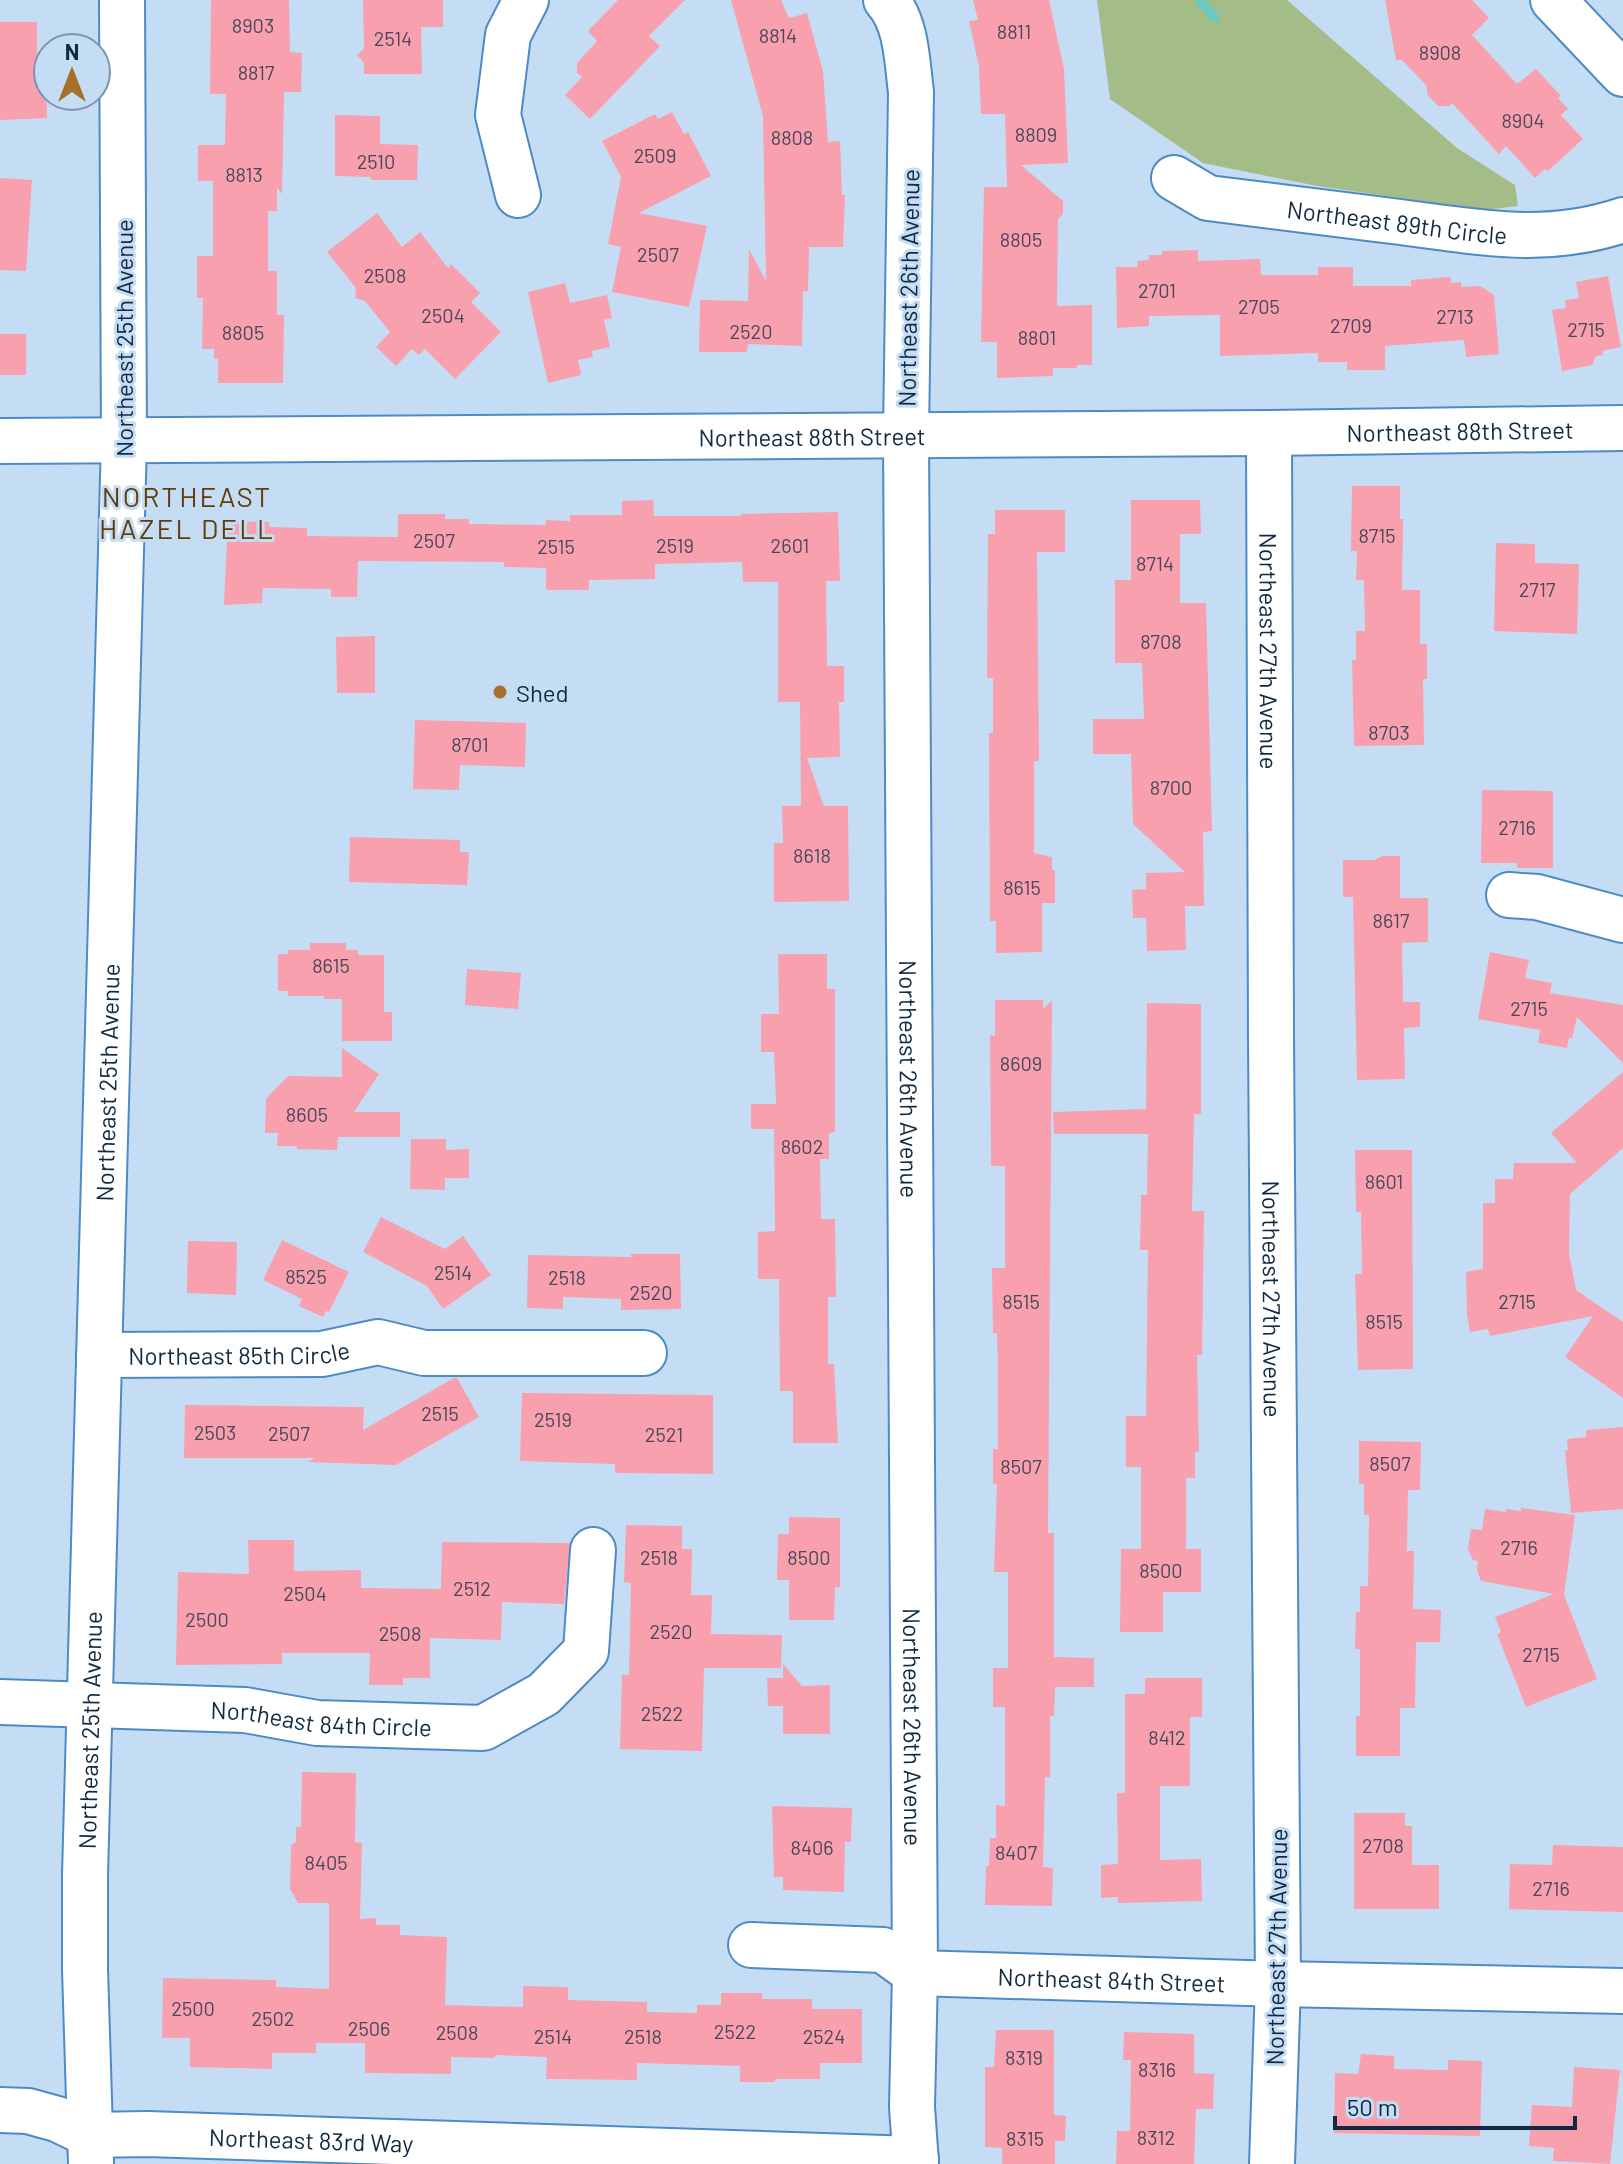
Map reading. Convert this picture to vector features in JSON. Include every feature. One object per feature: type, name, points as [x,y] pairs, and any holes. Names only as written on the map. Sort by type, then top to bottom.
[{"type":"street","name":"Northeast 25th Avenue","points":[[91,2149],[85,1969],[89,1706],[124,441],[122,0]]},
{"type":"street","points":[[518,195],[498,115],[508,35],[526,0]]},
{"type":"street","name":"Northeast 26th Avenue","points":[[886,0],[891,5],[904,39],[911,92],[906,435],[915,1973],[912,2107],[916,2162]]},
{"type":"street","points":[[1553,0],[1623,74]]},
{"type":"street","name":"Northeast 89th Circle","points":[[1174,178],[1208,198],[1503,235],[1562,235],[1623,220]]},
{"type":"street","name":"Northeast 88th Street","points":[[0,441],[1623,428]]},
{"type":"street","name":"Northeast 27th Avenue","points":[[1269,433],[1278,1984],[1272,2164]]},
{"type":"street","points":[[1509,895],[1537,897],[1623,920]]},
{"type":"street","name":"Northeast 85th Circle","points":[[99,1355],[322,1354],[378,1342],[424,1353],[644,1353]]},
{"type":"street","name":"Northeast 84th Circle","points":[[0,1702],[245,1710],[317,1723],[483,1728],[544,1694],[586,1651],[593,1550]]},
{"type":"street","points":[[751,1945],[883,1950],[915,1973]]},
{"type":"street","name":"Northeast 84th Street","points":[[915,1973],[1623,1991]]},
{"type":"street","points":[[0,2110],[36,2113],[57,2119],[91,2149]]},
{"type":"street","name":"Northeast 83rd Way","points":[[91,2149],[916,2162]]},
{"type":"green space","points":[[1097,0],[1287,0],[1457,148],[1515,185],[1518,206],[1484,210],[1317,186],[1203,163],[1110,99]]},
{"type":"building","points":[[211,0],[289,0],[290,52],[302,53],[301,92],[284,92],[282,194],[277,187],[277,211],[268,211],[268,271],[277,271],[277,315],[284,315],[283,383],[218,383],[218,359],[214,359],[214,349],[202,349],[203,298],[197,298],[197,256],[213,256],[213,181],[198,181],[198,145],[225,145],[226,94],[210,94]]},
{"type":"building","points":[[363,0],[443,0],[443,27],[421,27],[422,74],[364,74],[364,63],[357,55],[364,49]]},
{"type":"building","points":[[618,0],[685,0],[649,36],[660,46],[590,119],[565,95],[582,77],[577,73],[577,63],[597,41],[588,31]]},
{"type":"building","points":[[731,0],[781,0],[789,18],[807,13],[823,71],[828,142],[840,141],[842,195],[845,195],[843,247],[809,247],[808,291],[803,291],[802,346],[748,344],[747,352],[699,352],[700,300],[748,301],[749,249],[766,281],[763,116]]},
{"type":"building","points":[[973,0],[1049,0],[1064,69],[1068,163],[1021,165],[1063,201],[1063,214],[1058,219],[1057,306],[1092,305],[1092,365],[1053,368],[1053,376],[997,378],[997,342],[981,342],[984,187],[1007,187],[1005,114],[981,114],[979,67],[969,21],[978,20]]},
{"type":"building","points":[[1385,0],[1472,0],[1489,18],[1472,35],[1517,84],[1536,69],[1561,96],[1558,98],[1568,109],[1561,115],[1583,139],[1548,171],[1545,169],[1535,178],[1506,146],[1499,154],[1452,103],[1450,106],[1438,106],[1427,94],[1427,86],[1402,60],[1396,60]]},
{"type":"building","points":[[0,22],[37,22],[37,32],[32,32],[32,112],[47,112],[47,118],[0,120]]},
{"type":"building","points":[[672,112],[684,134],[688,132],[711,176],[639,213],[707,226],[689,307],[612,292],[621,247],[608,244],[621,177],[602,141],[655,114],[658,119]]},
{"type":"building","points":[[335,115],[380,116],[380,144],[418,145],[417,180],[335,176]]},
{"type":"building","points":[[0,178],[32,180],[26,271],[0,270]]},
{"type":"building","points":[[377,213],[402,247],[420,232],[448,268],[451,264],[480,293],[471,302],[501,332],[455,379],[425,349],[419,355],[412,349],[396,366],[376,347],[390,332],[365,301],[355,298],[356,288],[327,252]]},
{"type":"building","points":[[1198,250],[1198,261],[1260,259],[1261,275],[1318,275],[1318,267],[1353,267],[1353,286],[1411,286],[1411,280],[1451,277],[1451,283],[1461,282],[1461,287],[1480,286],[1494,295],[1499,354],[1466,357],[1464,340],[1385,346],[1385,370],[1347,370],[1347,362],[1318,362],[1318,353],[1220,356],[1220,315],[1149,316],[1149,326],[1117,328],[1116,267],[1138,267],[1137,261],[1149,260],[1149,255],[1162,255],[1162,251]]},
{"type":"building","points":[[1608,276],[1621,347],[1602,351],[1603,355],[1596,356],[1592,365],[1562,371],[1552,310],[1566,308],[1565,300],[1579,298],[1576,282]]},
{"type":"building","points":[[565,283],[570,303],[607,295],[612,318],[604,320],[610,347],[592,351],[593,357],[578,360],[581,375],[548,383],[528,292]]},
{"type":"building","points":[[0,334],[26,334],[26,375],[0,375]]},
{"type":"building","points":[[1352,486],[1400,486],[1402,590],[1420,590],[1420,644],[1427,644],[1427,679],[1423,679],[1424,745],[1354,746],[1352,660],[1356,660],[1356,631],[1365,631],[1364,580],[1356,580],[1357,551],[1351,551]]},
{"type":"building","points":[[653,500],[654,516],[838,512],[840,581],[826,581],[827,666],[844,666],[844,702],[839,702],[840,757],[807,758],[824,806],[848,806],[849,901],[774,902],[774,843],[783,843],[782,806],[801,806],[800,702],[778,702],[778,582],[743,582],[742,562],[655,564],[655,579],[589,580],[589,590],[550,590],[546,589],[546,568],[504,567],[504,562],[358,561],[357,597],[331,597],[331,589],[263,588],[262,603],[224,605],[228,521],[269,522],[269,527],[307,528],[307,536],[398,537],[398,514],[445,514],[445,519],[469,519],[469,524],[546,525],[546,520],[570,521],[570,515],[622,515],[622,501]]},
{"type":"building","points":[[1131,500],[1200,500],[1201,534],[1180,534],[1180,603],[1206,603],[1212,831],[1203,832],[1204,906],[1185,906],[1186,950],[1147,951],[1146,918],[1133,918],[1132,890],[1146,889],[1146,873],[1185,872],[1133,824],[1131,754],[1093,754],[1093,719],[1144,719],[1142,663],[1115,663],[1115,580],[1131,580]]},
{"type":"building","points":[[995,510],[1065,510],[1065,552],[1037,552],[1039,761],[1034,761],[1034,853],[1052,857],[1052,870],[1055,870],[1055,903],[1042,903],[1042,952],[996,953],[996,921],[990,921],[989,733],[993,733],[993,678],[987,678],[988,534],[995,534]]},
{"type":"building","points":[[1496,543],[1535,544],[1535,563],[1579,564],[1577,634],[1494,631]]},
{"type":"building","points":[[375,636],[375,693],[337,693],[336,637]]},
{"type":"building","points":[[415,720],[526,723],[525,767],[460,765],[459,790],[413,789]]},
{"type":"building","points":[[1482,790],[1553,791],[1553,868],[1517,868],[1517,863],[1481,863]]},
{"type":"building","points":[[350,837],[460,840],[460,852],[469,852],[467,885],[349,882]]},
{"type":"building","points":[[1382,856],[1400,856],[1400,898],[1428,898],[1428,942],[1402,943],[1403,1002],[1420,1002],[1420,1027],[1404,1028],[1405,1079],[1357,1080],[1353,897],[1343,897],[1343,860],[1375,860]]},
{"type":"building","points":[[310,943],[346,943],[346,950],[358,950],[358,955],[384,955],[384,1012],[392,1012],[392,1041],[342,1041],[342,999],[288,996],[288,991],[278,991],[278,954],[288,954],[288,950],[310,950]]},
{"type":"building","points":[[1490,952],[1529,960],[1525,978],[1552,983],[1550,993],[1623,1005],[1623,1063],[1577,1017],[1567,1048],[1538,1043],[1540,1030],[1478,1019]]},
{"type":"building","points":[[778,954],[827,954],[827,989],[835,989],[835,1132],[829,1133],[829,1159],[820,1159],[821,1219],[835,1219],[836,1297],[828,1297],[828,1364],[834,1364],[838,1443],[793,1443],[793,1391],[780,1391],[779,1279],[758,1279],[758,1232],[775,1231],[774,1129],[751,1129],[751,1104],[776,1104],[774,1052],[761,1052],[761,1014],[779,1014]]},
{"type":"building","points":[[467,969],[521,973],[518,1009],[465,1005]]},
{"type":"building","points":[[995,1000],[1043,1000],[1043,1009],[1052,1001],[1048,1533],[1054,1533],[1054,1657],[1094,1658],[1094,1687],[1055,1687],[1054,1716],[1050,1716],[1050,1777],[1045,1777],[1043,1867],[1053,1868],[1052,1906],[985,1905],[990,1838],[996,1838],[996,1805],[1005,1806],[1005,1707],[993,1707],[993,1668],[1008,1668],[1008,1572],[994,1572],[997,1484],[993,1484],[993,1449],[998,1449],[998,1369],[997,1333],[993,1333],[992,1268],[1005,1268],[1005,1166],[991,1166],[990,1035],[995,1036]]},
{"type":"building","points":[[1147,1003],[1201,1004],[1201,1114],[1194,1114],[1192,1211],[1204,1211],[1202,1355],[1197,1355],[1199,1452],[1195,1452],[1195,1478],[1186,1478],[1186,1549],[1201,1549],[1201,1592],[1163,1592],[1163,1632],[1120,1632],[1121,1549],[1141,1549],[1141,1467],[1126,1467],[1126,1416],[1146,1416],[1148,1250],[1140,1250],[1141,1195],[1147,1195],[1148,1134],[1054,1134],[1053,1112],[1146,1109]]},
{"type":"building","points":[[342,1048],[379,1074],[354,1112],[400,1112],[400,1137],[338,1137],[337,1150],[277,1146],[278,1133],[265,1133],[266,1099],[288,1076],[342,1077]]},
{"type":"building","points":[[1623,1072],[1623,1148],[1570,1194],[1569,1253],[1576,1290],[1623,1322],[1623,1398],[1565,1357],[1593,1316],[1490,1336],[1488,1329],[1470,1332],[1466,1272],[1483,1269],[1483,1203],[1495,1203],[1495,1179],[1513,1179],[1514,1163],[1577,1163],[1551,1133]]},
{"type":"building","points":[[411,1139],[446,1139],[446,1150],[469,1149],[469,1178],[445,1178],[445,1190],[410,1189]]},
{"type":"building","points":[[1355,1150],[1412,1150],[1413,1369],[1358,1370],[1355,1274],[1362,1274],[1361,1212],[1356,1212]]},
{"type":"building","points":[[381,1217],[445,1249],[463,1236],[491,1275],[443,1309],[427,1286],[363,1252]]},
{"type":"building","points":[[282,1240],[349,1272],[329,1312],[326,1311],[323,1317],[299,1306],[302,1299],[263,1280]]},
{"type":"building","points":[[188,1241],[237,1242],[236,1295],[187,1293]]},
{"type":"building","points":[[631,1254],[680,1254],[681,1309],[621,1310],[621,1299],[563,1297],[563,1309],[527,1308],[528,1255],[631,1257]]},
{"type":"building","points":[[457,1378],[479,1417],[396,1465],[308,1462],[315,1458],[184,1458],[185,1405],[364,1407],[363,1430]]},
{"type":"building","points":[[522,1393],[713,1395],[713,1474],[615,1473],[615,1464],[520,1461]]},
{"type":"building","points":[[1623,1427],[1623,1509],[1571,1513],[1565,1450],[1568,1450],[1567,1439],[1586,1437],[1586,1430]]},
{"type":"building","points":[[1359,1441],[1421,1442],[1420,1490],[1408,1490],[1407,1551],[1414,1551],[1413,1609],[1441,1610],[1440,1642],[1416,1642],[1415,1708],[1400,1708],[1400,1756],[1356,1756],[1356,1716],[1360,1716],[1360,1649],[1355,1649],[1356,1612],[1360,1612],[1360,1586],[1368,1586],[1369,1515],[1364,1515],[1364,1484],[1359,1484]]},
{"type":"building","points":[[1521,1508],[1575,1515],[1564,1595],[1597,1679],[1526,1707],[1497,1634],[1501,1632],[1495,1617],[1554,1594],[1481,1581],[1478,1561],[1473,1560],[1468,1549],[1471,1529],[1482,1530],[1485,1509],[1506,1512],[1506,1509],[1521,1511]]},
{"type":"building","points":[[789,1517],[840,1518],[840,1587],[835,1587],[834,1620],[789,1620],[789,1580],[777,1580],[778,1534],[789,1534]]},
{"type":"building","points":[[626,1525],[682,1526],[682,1549],[692,1549],[691,1595],[712,1595],[711,1634],[782,1635],[781,1668],[704,1668],[702,1751],[620,1749],[622,1675],[629,1675],[631,1583],[624,1582]]},
{"type":"building","points":[[248,1540],[294,1540],[294,1571],[361,1570],[361,1588],[441,1589],[442,1542],[570,1543],[564,1604],[502,1602],[501,1640],[430,1638],[430,1678],[403,1678],[403,1685],[369,1685],[370,1653],[282,1653],[282,1664],[176,1665],[178,1572],[249,1574]]},
{"type":"building","points":[[783,1664],[802,1686],[830,1685],[830,1734],[783,1734],[783,1706],[768,1706],[767,1678],[783,1678]]},
{"type":"building","points":[[1145,1678],[1202,1678],[1202,1717],[1190,1717],[1190,1786],[1160,1786],[1160,1860],[1201,1859],[1202,1901],[1118,1903],[1118,1897],[1101,1898],[1101,1865],[1118,1864],[1117,1793],[1125,1793],[1125,1694],[1145,1694]]},
{"type":"building","points":[[302,1772],[356,1773],[355,1842],[362,1843],[360,1919],[376,1918],[376,1925],[400,1925],[400,1935],[447,1937],[445,2005],[523,2007],[523,1986],[568,1987],[568,2000],[647,2002],[647,2012],[697,2013],[697,2005],[721,2005],[721,1993],[762,1993],[762,1999],[812,1999],[812,2009],[862,2009],[862,2063],[820,2063],[820,2079],[775,2079],[775,2082],[740,2082],[740,2066],[637,2063],[637,2080],[546,2079],[547,2057],[495,2055],[495,2058],[451,2057],[451,2074],[365,2073],[365,2043],[316,2043],[316,2053],[272,2053],[272,2069],[190,2067],[190,2038],[162,2038],[163,1978],[276,1980],[276,1987],[329,1989],[329,1903],[298,1903],[290,1889],[291,1845],[296,1842],[296,1827],[301,1827]]},
{"type":"building","points":[[772,1806],[852,1808],[851,1842],[845,1842],[844,1892],[783,1890],[783,1877],[774,1877]]},
{"type":"building","points":[[1354,1813],[1405,1813],[1405,1826],[1412,1826],[1412,1865],[1439,1865],[1439,1909],[1354,1909]]},
{"type":"building","points":[[1553,1845],[1623,1847],[1623,1912],[1509,1909],[1510,1864],[1552,1865]]},
{"type":"building","points":[[996,2030],[1054,2030],[1054,2115],[1066,2116],[1065,2141],[1055,2141],[1055,2164],[1002,2164],[1002,2148],[985,2147],[985,2067],[994,2067]]},
{"type":"building","points":[[1124,2032],[1194,2034],[1194,2073],[1214,2074],[1213,2109],[1196,2109],[1194,2164],[1116,2164],[1117,2131],[1130,2131],[1131,2060],[1123,2060]]},
{"type":"building","points":[[1361,2054],[1394,2056],[1394,2069],[1448,2070],[1448,2060],[1482,2061],[1480,2136],[1334,2133],[1335,2073],[1358,2074]]},
{"type":"building","points":[[1574,2067],[1620,2070],[1610,2164],[1553,2161],[1554,2148],[1529,2146],[1532,2105],[1572,2107]]},
{"type":"waterway","points":[[1200,0],[1215,18]]},
{"type":"place","name":"Shed","points":[[500,692]]},
{"type":"district","name":"NORTHEAST HAZEL DELL","points":[[187,512]]}]
